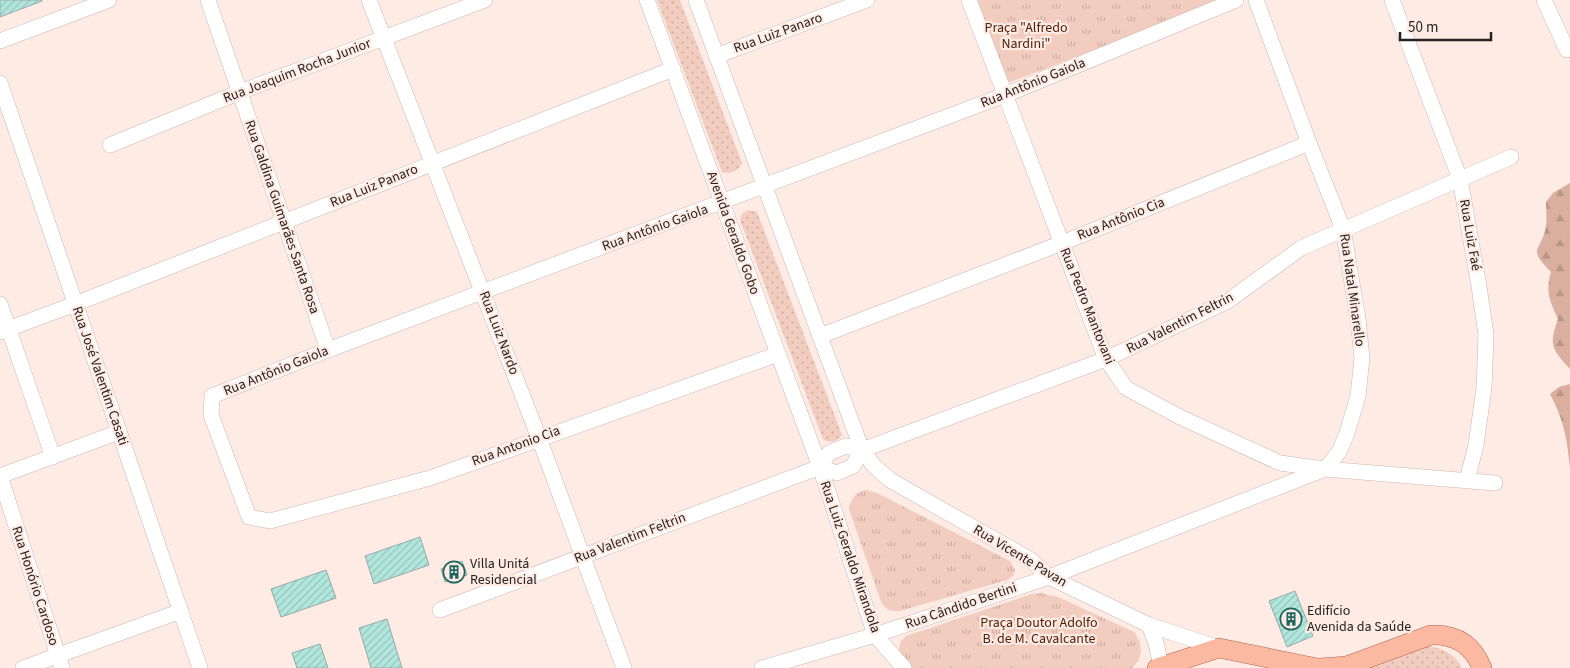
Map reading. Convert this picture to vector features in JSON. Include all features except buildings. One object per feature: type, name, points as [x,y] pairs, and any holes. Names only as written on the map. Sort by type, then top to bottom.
[{"type":"main road","points":[[1160,668],[1219,648],[1319,668],[1347,666],[1432,635],[1441,634],[1458,639],[1470,648],[1482,668]]},
{"type":"street","points":[[0,41],[109,0]]},
{"type":"street","name":"Rua Galdina Guimarães Santa Rosa","points":[[208,0],[328,350]]},
{"type":"street","name":"Rua Luiz Nardo","points":[[369,0],[483,291],[624,668]]},
{"type":"street","name":"Rua Joaquim Rocha Junior","points":[[110,145],[240,92],[484,0]]},
{"type":"street","name":"Avenida Geraldo Gobo","points":[[647,0],[820,466]]},
{"type":"street","points":[[696,0],[862,450],[853,466],[837,473],[820,466]]},
{"type":"street","name":"Rua Luiz Panaro","points":[[716,56],[867,0]]},
{"type":"street","name":"Rua Pedro Mantovani","points":[[969,0],[1106,359],[1126,388],[1180,417],[1280,463],[1325,469],[1495,483]]},
{"type":"street","name":"Rua Antônio Gaiola","points":[[249,517],[211,415],[212,396],[483,291],[722,203],[1005,95],[1236,0]]},
{"type":"street","name":"Rua Natal Minarello","points":[[1256,0],[1309,143],[1344,229],[1358,319],[1362,358],[1358,396],[1339,452],[1325,469]]},
{"type":"street","name":"Rua Luiz Faé","points":[[1392,0],[1460,179],[1486,335],[1484,388],[1476,445],[1467,480]]},
{"type":"street","points":[[1544,0],[1567,50]]},
{"type":"street","name":"Rua Luiz Panaro","points":[[4,330],[75,304],[673,69]]},
{"type":"street","name":"Rua José Valentim Casati","points":[[0,84],[200,668]]},
{"type":"street","name":"Rua Antônio Cia","points":[[820,336],[1062,243],[1309,143]]},
{"type":"street","name":"Rua Valentim Feltrin","points":[[440,610],[820,466],[829,453],[846,446],[862,450],[1106,359],[1228,301],[1301,248],[1511,157]]},
{"type":"street","points":[[0,304],[4,330],[53,457]]},
{"type":"street","name":"Rua Antonio Cia","points":[[249,517],[270,521],[430,478],[778,354]]},
{"type":"street","points":[[0,476],[119,432]]},
{"type":"street","name":"Rua Vicente Pavan","points":[[862,450],[874,466],[890,480],[1031,560],[1049,577],[1149,626],[1219,648]]},
{"type":"street","name":"Rua Luiz Geraldo Mirandola","points":[[820,466],[875,635],[904,668]]},
{"type":"street","name":"Rua Cândido Bertini","points":[[762,668],[875,635],[1049,577],[1325,469]]},
{"type":"street","name":"Rua Honório Cardoso","points":[[0,476],[59,662]]},
{"type":"street","points":[[23,668],[59,662],[180,611]]},
{"type":"street","points":[[1149,626],[1156,643],[1160,668]]},
{"type":"green space","points":[[657,0],[680,0],[742,163],[734,171],[722,172]]},
{"type":"green space","name":"Praça \"Alfredo Nardini\"","points":[[971,0],[1227,0],[1005,84]]},
{"type":"green space","points":[[1570,183],[1570,369],[1555,351],[1553,335],[1558,319],[1548,291],[1551,272],[1539,258],[1537,250],[1546,226],[1546,202],[1553,193]]},
{"type":"green space","points":[[748,210],[757,212],[842,435],[836,441],[831,442],[823,439],[740,220],[742,214]]},
{"type":"green space","points":[[1570,384],[1570,468],[1564,430],[1559,413],[1550,394],[1559,387]]},
{"type":"green space","points":[[866,490],[877,493],[1010,561],[1015,570],[1013,576],[1007,580],[900,611],[888,609],[880,599],[849,509],[854,496]]},
{"type":"green space","name":"Praça Doutor Adolfo B. de M. Cavalcante","points":[[1041,593],[1058,597],[1134,632],[1141,650],[1136,664],[1132,668],[908,668],[898,653],[901,641],[906,636],[1032,594]]},
{"type":"green space","points":[[1429,646],[1448,653],[1456,659],[1462,668],[1367,668],[1418,648]]},
{"type":"place","name":"Villa Unitá Residencial","points":[[454,572]]},
{"type":"place","name":"Edifício Avenida da Saúde","points":[[1291,619]]}]
